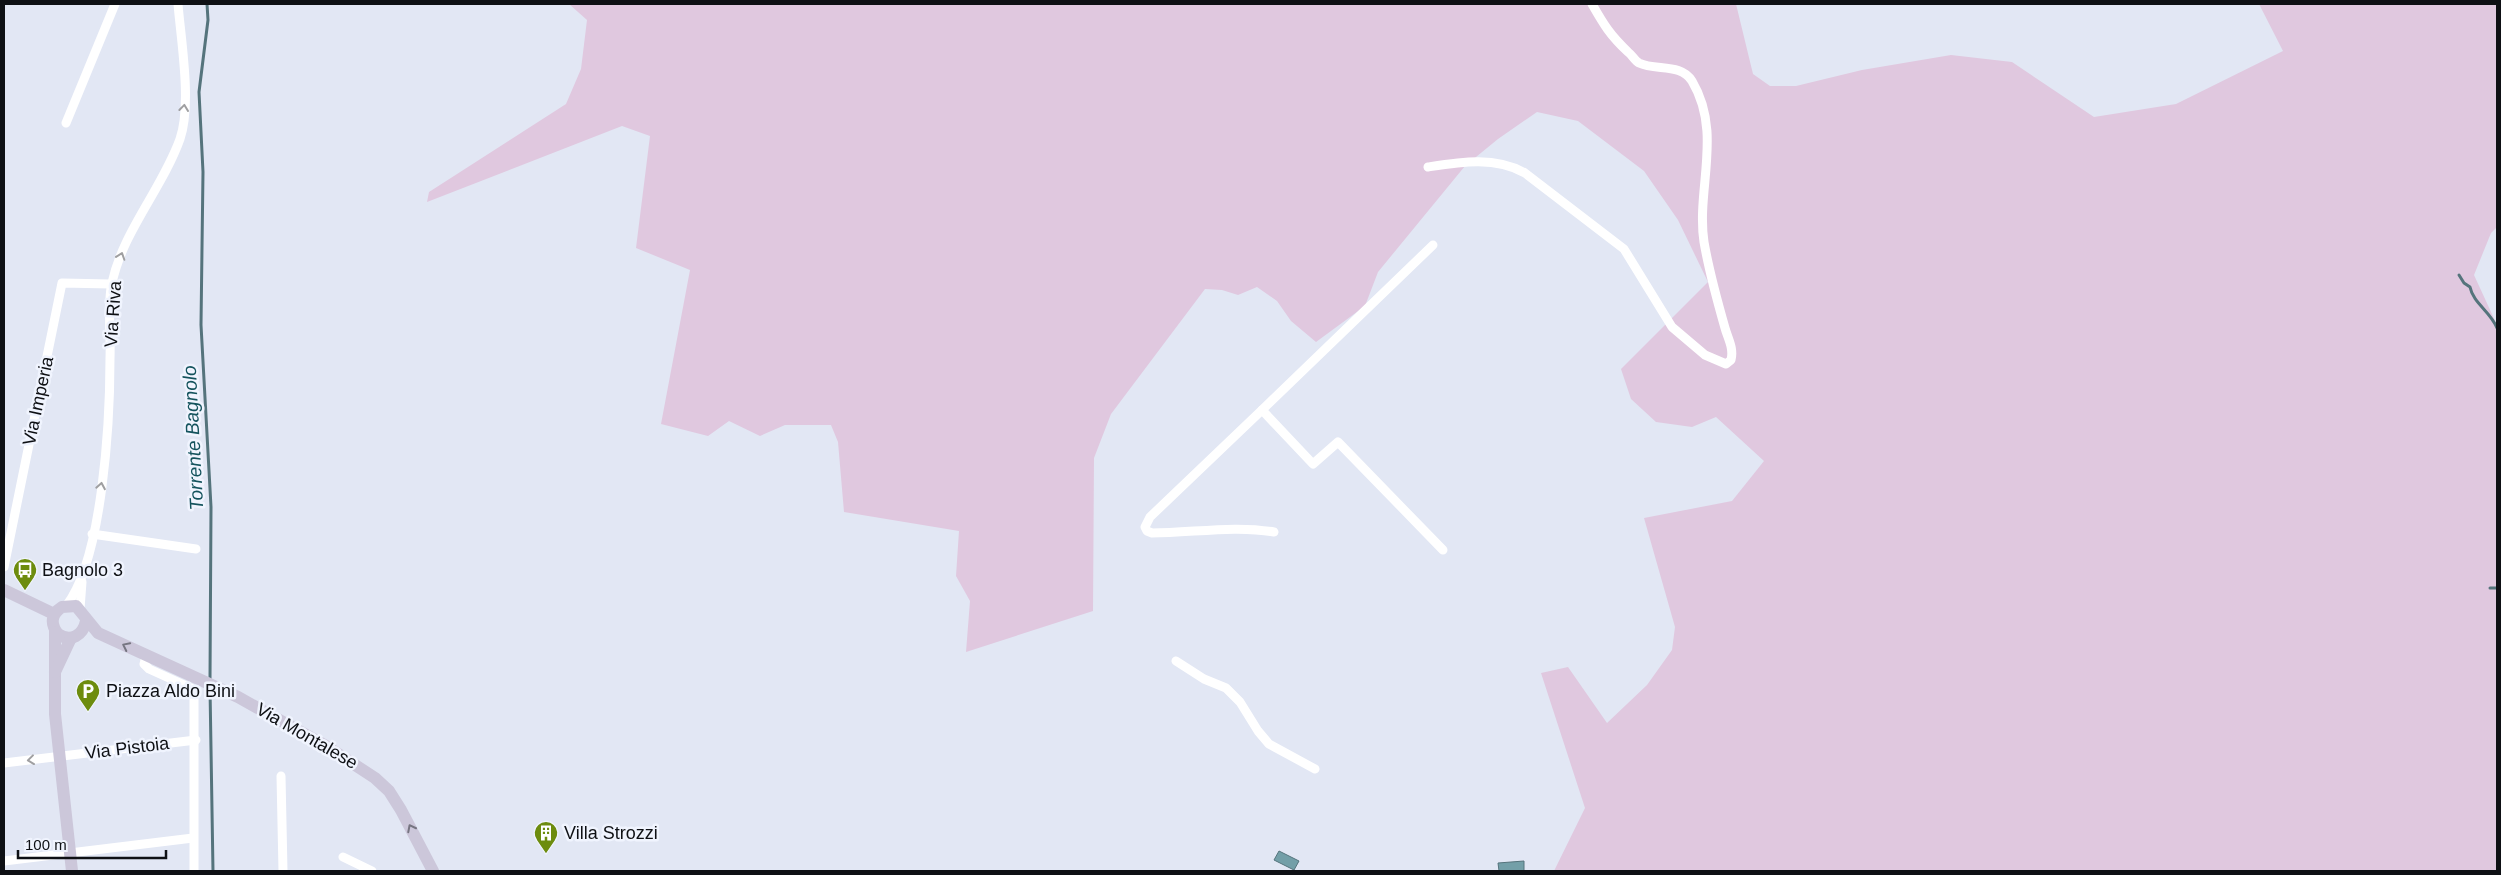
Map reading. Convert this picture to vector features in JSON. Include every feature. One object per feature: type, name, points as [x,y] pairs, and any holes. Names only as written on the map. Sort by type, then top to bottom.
[{"type":"street","points":[[66,122],[115,4]]},
{"type":"street","name":"Via Riva","points":[[83,615],[82,577],[92,534],[105,459],[111,284],[125,246],[158,188],[180,138],[186,92],[178,4]]},
{"type":"street","points":[[1428,167],[1457,162],[1486,162],[1510,165],[1525,173],[1624,249],[1664,316],[1678,332],[1717,362],[1726,364],[1732,360],[1731,345],[1725,329],[1704,242],[1702,218],[1709,153],[1705,121],[1698,96],[1691,80],[1679,71],[1639,62],[1609,34],[1592,4]]},
{"type":"street","points":[[1274,532],[1252,528],[1188,533],[1152,533],[1147,531],[1145,527],[1150,517],[1432,244]]},
{"type":"street","name":"Via Imperia","points":[[4,567],[62,283],[111,284]]},
{"type":"street","points":[[1262,410],[1313,464],[1338,442],[1443,550]]},
{"type":"street","points":[[92,534],[196,549]]},
{"type":"street","name":"Via Riva","points":[[66,606],[82,577]]},
{"type":"street","points":[[4,590],[54,614]]},
{"type":"street","points":[[66,606],[54,614],[52,622],[56,632],[54,714],[72,871]]},
{"type":"street","name":"Via Montalese","points":[[66,606],[83,615],[98,633],[216,686],[290,724],[375,778],[389,791],[401,810],[433,871]]},
{"type":"street","points":[[56,632],[63,637],[71,638],[79,635],[84,629],[83,615]]},
{"type":"street","points":[[54,674],[71,638]]},
{"type":"street","points":[[146,656],[144,664],[148,669],[191,688],[194,693],[196,740],[193,838],[194,871]]},
{"type":"street","points":[[1176,661],[1204,679],[1226,688],[1240,702],[1258,731],[1269,744],[1315,769]]},
{"type":"street","name":"Via Pistoia","points":[[4,763],[196,740]]},
{"type":"street","points":[[281,776],[283,871]]},
{"type":"street","points":[[4,861],[193,838]]},
{"type":"street","points":[[343,857],[372,871]]},
{"type":"shaded area","points":[[569,4],[1736,4],[1753,74],[1770,86],[1796,86],[1862,70],[1951,55],[2012,62],[2094,117],[2176,104],[2283,51],[2259,4],[2497,4],[2497,227],[2491,233],[2474,275],[2497,325],[2497,871],[1554,871],[1585,808],[1541,673],[1568,667],[1607,723],[1647,685],[1672,650],[1675,627],[1644,518],[1732,501],[1764,461],[1716,417],[1692,427],[1656,422],[1631,399],[1621,369],[1708,282],[1678,220],[1644,171],[1578,121],[1537,112],[1498,139],[1465,166],[1378,272],[1365,306],[1316,342],[1291,321],[1277,301],[1257,287],[1238,295],[1222,290],[1205,289],[1111,414],[1094,458],[1093,611],[966,652],[970,601],[956,576],[959,531],[844,512],[838,442],[831,425],[785,425],[760,436],[729,421],[708,436],[661,424],[690,270],[636,248],[650,136],[622,126],[427,202],[429,192],[566,104],[581,69],[587,20]]},
{"type":"water","points":[[1279,851],[1299,861],[1294,870],[1274,860]]},
{"type":"water","points":[[1524,861],[1524,871],[1499,871],[1498,863]]},
{"type":"waterway","name":"Torrente Bagnolo","points":[[207,4],[208,20],[199,92],[203,172],[201,325],[211,507],[210,680]]},
{"type":"waterway","points":[[2459,275],[2464,283],[2470,287],[2475,298],[2491,317],[2497,328]]},
{"type":"waterway","points":[[2490,588],[2497,588]]},
{"type":"waterway","name":"Torrente Bagnolo","points":[[210,688],[213,871]]},
{"type":"place","name":"Bagnolo 3","points":[[25,591]]},
{"type":"place","name":"Piazza Aldo Bini","points":[[88,712]]},
{"type":"place","name":"Villa Strozzi","points":[[546,854]]}]
